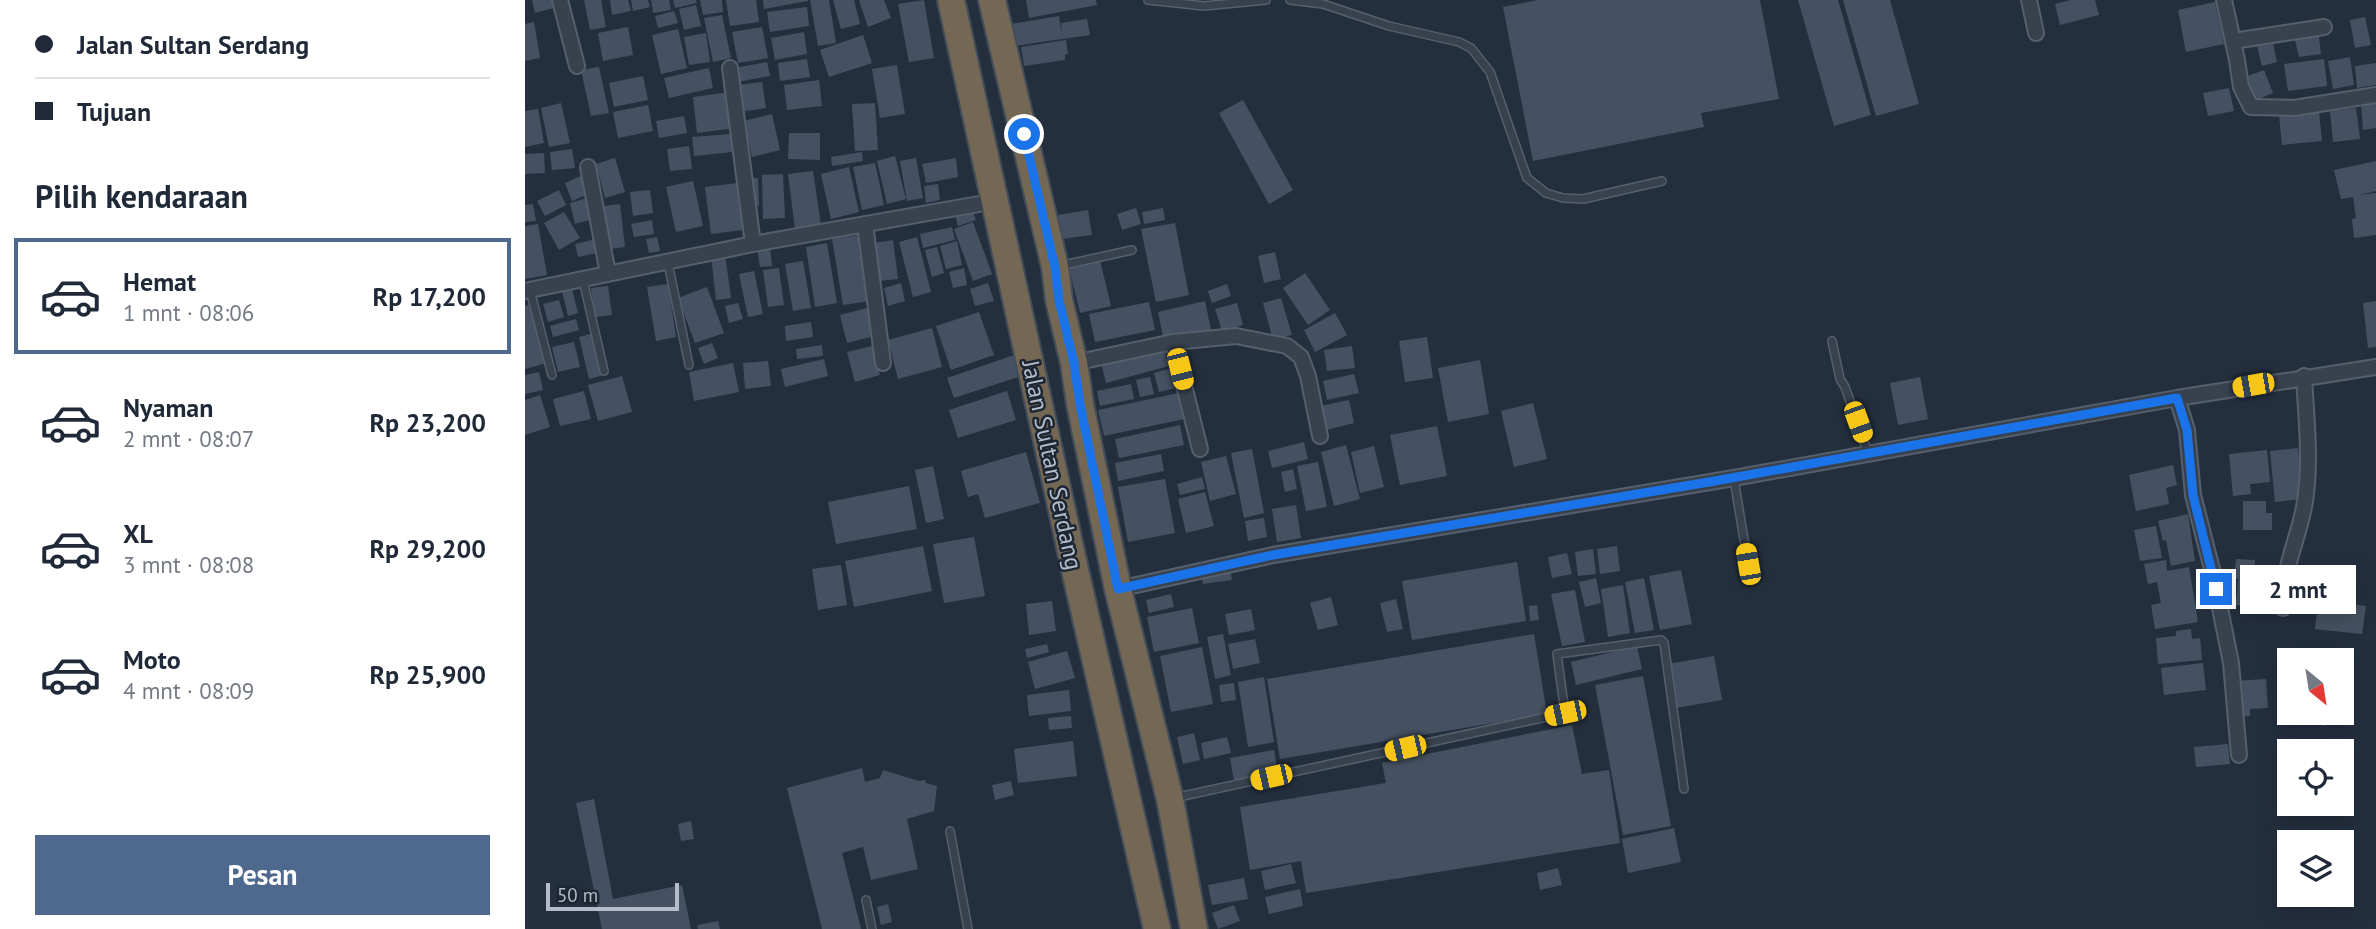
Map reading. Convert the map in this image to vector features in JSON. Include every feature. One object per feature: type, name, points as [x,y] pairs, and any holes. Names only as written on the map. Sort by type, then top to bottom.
[{"type":"highway","points":[[952,5],[995,1]]},
{"type":"highway","name":"Jalan Sultan Serdang","points":[[995,1],[1055,267],[1059,300],[1118,589],[1170,799],[1194,929]]},
{"type":"highway","name":"Jalan Sultan Serdang","points":[[952,5],[1075,570],[1157,929]]},
{"type":"street","points":[[560,0],[577,66]]},
{"type":"street","points":[[2029,0],[2036,33]]},
{"type":"street","points":[[2224,0],[2241,87],[2251,107],[2294,108],[2376,95]]},
{"type":"street","points":[[2232,41],[2324,27]]},
{"type":"street","points":[[730,68],[753,244]]},
{"type":"street","points":[[589,167],[608,274]]},
{"type":"street","points":[[527,291],[753,244],[996,201]]},
{"type":"street","points":[[866,224],[883,363]]},
{"type":"street","points":[[1074,363],[1173,342],[1236,336],[1287,346],[1297,352],[1308,376],[1320,436]]},
{"type":"street","points":[[1173,342],[1200,449]]},
{"type":"street","points":[[1118,589],[1273,555],[1734,478],[2304,376],[2376,367]]},
{"type":"street","points":[[2283,608],[2284,578],[2301,522],[2307,484],[2308,444],[2304,376]]},
{"type":"street","points":[[2177,398],[2187,430],[2193,495],[2213,573],[2231,663],[2239,755]]},
{"type":"lane","points":[[1148,0],[1204,6],[1266,0]]},
{"type":"lane","points":[[1290,0],[1323,4],[1388,26],[1459,42],[1471,48],[1490,72],[1527,178],[1546,193],[1563,198],[1583,199],[1662,181]]},
{"type":"lane","points":[[1055,267],[1132,250]]},
{"type":"lane","points":[[668,263],[689,365]]},
{"type":"lane","points":[[583,280],[604,371]]},
{"type":"lane","points":[[527,291],[552,375]]},
{"type":"lane","points":[[1832,341],[1840,379],[1868,454]]},
{"type":"lane","points":[[1734,478],[1748,564]]},
{"type":"lane","points":[[1170,799],[1565,713],[1557,654],[1661,640],[1664,643],[1684,789]]},
{"type":"lane","points":[[950,831],[968,929]]},
{"type":"lane","points":[[866,900],[871,929]]},
{"type":"building","points":[[532,0],[553,0],[554,8],[535,13]]},
{"type":"building","points":[[584,0],[601,0],[606,27],[590,30]]},
{"type":"building","points":[[610,0],[628,0],[631,11],[612,15]]},
{"type":"building","points":[[631,0],[648,0],[650,7],[633,11]]},
{"type":"building","points":[[651,0],[669,0],[671,10],[653,13]]},
{"type":"building","points":[[673,0],[696,0],[697,3],[675,8]]},
{"type":"building","points":[[700,0],[722,0],[723,12],[703,15]]},
{"type":"building","points":[[726,0],[756,0],[759,22],[730,26]]},
{"type":"building","points":[[763,0],[808,0],[808,1],[764,9]]},
{"type":"building","points":[[810,0],[829,0],[836,43],[818,46]]},
{"type":"building","points":[[833,0],[854,0],[860,24],[841,29]]},
{"type":"building","points":[[859,0],[884,0],[891,18],[868,27]]},
{"type":"building","points":[[924,0],[934,58],[909,62],[898,4]]},
{"type":"building","points":[[1026,0],[1096,0],[1097,5],[1029,18]]},
{"type":"building","points":[[1538,0],[1760,0],[1779,99],[1701,113],[1704,127],[1533,161],[1503,7]]},
{"type":"building","points":[[1798,0],[1838,0],[1871,115],[1834,126]]},
{"type":"building","points":[[1843,0],[1890,0],[1919,104],[1876,116]]},
{"type":"building","points":[[2070,0],[2095,0],[2099,15],[2060,25],[2055,4]]},
{"type":"building","points":[[2215,2],[2224,44],[2186,52],[2178,10]]},
{"type":"building","points":[[696,5],[701,26],[684,30],[679,9]]},
{"type":"building","points":[[807,7],[809,26],[770,32],[767,12]]},
{"type":"building","points":[[674,11],[678,23],[658,28],[655,16]]},
{"type":"building","points":[[722,15],[731,58],[713,62],[704,18]]},
{"type":"building","points":[[1059,16],[1062,35],[1061,23],[1087,19],[1090,35],[1015,46],[1011,24]]},
{"type":"building","points":[[2365,17],[2371,45],[2355,48],[2350,20]]},
{"type":"building","points":[[534,22],[540,58],[525,61],[525,24]]},
{"type":"building","points":[[628,27],[633,55],[603,61],[598,33]]},
{"type":"building","points":[[762,27],[768,58],[738,63],[732,32]]},
{"type":"building","points":[[678,29],[687,68],[661,74],[652,35]]},
{"type":"building","points":[[2318,30],[2321,54],[2299,57],[2293,32]]},
{"type":"building","points":[[804,32],[807,54],[775,60],[771,38]]},
{"type":"building","points":[[706,33],[710,62],[689,65],[684,37]]},
{"type":"building","points":[[863,35],[872,63],[829,77],[820,50]]},
{"type":"building","points":[[1066,40],[1068,54],[1065,54],[1065,60],[1024,66],[1021,47]]},
{"type":"building","points":[[2273,44],[2277,62],[2262,66],[2257,46]]},
{"type":"building","points":[[2350,57],[2354,85],[2333,89],[2328,61]]},
{"type":"building","points":[[807,59],[810,77],[780,81],[778,63]]},
{"type":"building","points":[[2324,59],[2327,86],[2288,91],[2284,64]]},
{"type":"building","points":[[767,62],[770,76],[737,82],[735,68]]},
{"type":"building","points":[[2376,63],[2376,85],[2357,88],[2355,66]]},
{"type":"building","points":[[897,65],[905,114],[880,118],[872,69]]},
{"type":"building","points":[[599,67],[609,113],[591,116],[581,70]]},
{"type":"building","points":[[709,68],[713,88],[669,98],[664,78]]},
{"type":"building","points":[[2264,70],[2273,93],[2254,101],[2245,77]]},
{"type":"building","points":[[643,76],[648,100],[614,107],[609,83]]},
{"type":"building","points":[[819,80],[822,106],[787,110],[784,85]]},
{"type":"building","points":[[762,82],[766,108],[740,112],[737,85]]},
{"type":"building","points":[[2229,88],[2234,111],[2208,116],[2203,93]]},
{"type":"building","points":[[730,92],[735,128],[697,133],[693,97]]},
{"type":"building","points":[[1243,100],[1293,190],[1269,204],[1219,113]]},
{"type":"building","points":[[2376,102],[2376,128],[2363,130],[2361,103]]},
{"type":"building","points":[[561,103],[570,143],[549,147],[541,108]]},
{"type":"building","points":[[875,103],[878,150],[855,151],[852,104]]},
{"type":"building","points":[[648,105],[653,131],[618,138],[613,112]]},
{"type":"building","points":[[2356,108],[2360,139],[2333,142],[2330,111]]},
{"type":"building","points":[[538,109],[544,143],[525,147],[525,111]]},
{"type":"building","points":[[2319,111],[2322,141],[2282,145],[2279,115]]},
{"type":"building","points":[[772,114],[780,150],[752,157],[744,121]]},
{"type":"building","points":[[684,116],[687,133],[659,138],[656,121]]},
{"type":"building","points":[[789,133],[820,133],[820,160],[788,159]]},
{"type":"building","points":[[731,134],[732,152],[694,156],[692,137]]},
{"type":"building","points":[[689,146],[692,169],[670,171],[667,149]]},
{"type":"building","points":[[572,149],[575,168],[552,170],[550,152]]},
{"type":"building","points":[[862,152],[863,161],[832,166],[831,157]]},
{"type":"building","points":[[544,153],[545,173],[525,174],[525,154]]},
{"type":"building","points":[[895,156],[906,199],[887,204],[877,161]]},
{"type":"building","points":[[615,158],[625,192],[605,198],[596,164]]},
{"type":"building","points":[[916,158],[923,198],[907,201],[900,161]]},
{"type":"building","points":[[956,158],[958,177],[926,183],[922,164]]},
{"type":"building","points":[[2376,161],[2376,191],[2359,195],[2376,193],[2376,235],[2354,238],[2352,219],[2356,218],[2353,197],[2341,199],[2334,170]]},
{"type":"building","points":[[875,163],[884,205],[862,210],[853,167]]},
{"type":"building","points":[[849,167],[859,212],[831,219],[821,174]]},
{"type":"building","points":[[813,171],[821,225],[795,229],[788,174]]},
{"type":"building","points":[[585,174],[593,192],[572,201],[565,183]]},
{"type":"building","points":[[783,174],[785,218],[763,219],[762,175]]},
{"type":"building","points":[[758,178],[759,206],[751,206],[749,179]]},
{"type":"building","points":[[693,181],[703,226],[676,232],[666,187]]},
{"type":"building","points":[[738,183],[743,230],[711,234],[705,187]]},
{"type":"building","points":[[938,184],[940,200],[926,203],[924,186]]},
{"type":"building","points":[[559,190],[566,205],[545,216],[537,201]]},
{"type":"building","points":[[650,190],[653,213],[633,216],[630,192]]},
{"type":"building","points":[[591,197],[596,218],[575,224],[570,203]]},
{"type":"building","points":[[533,204],[536,221],[525,222],[525,205]]},
{"type":"building","points":[[620,204],[625,247],[609,249],[604,206]]},
{"type":"building","points":[[1136,208],[1141,224],[1122,230],[1117,214]]},
{"type":"building","points":[[1163,208],[1165,220],[1144,224],[1142,212]]},
{"type":"building","points":[[972,209],[976,220],[958,226],[955,214]]},
{"type":"building","points":[[1088,210],[1092,235],[1062,239],[1058,215]]},
{"type":"building","points":[[564,212],[580,238],[559,250],[544,223]]},
{"type":"building","points":[[652,220],[654,234],[634,237],[631,224]]},
{"type":"building","points":[[973,222],[992,274],[973,281],[954,229]]},
{"type":"building","points":[[1175,223],[1189,295],[1156,302],[1141,229]]},
{"type":"building","points":[[538,224],[547,275],[525,279],[525,226]]},
{"type":"building","points":[[952,227],[955,240],[923,248],[920,234]]},
{"type":"building","points":[[858,235],[870,301],[843,305],[832,239]]},
{"type":"building","points":[[657,237],[660,251],[649,253],[646,239]]},
{"type":"building","points":[[917,237],[931,292],[913,297],[899,242]]},
{"type":"building","points":[[600,238],[602,252],[578,257],[575,244]]},
{"type":"building","points":[[893,240],[898,279],[879,281],[874,243]]},
{"type":"building","points":[[957,241],[962,265],[946,269],[940,246]]},
{"type":"building","points":[[827,243],[837,303],[815,307],[806,247]]},
{"type":"building","points":[[770,247],[772,266],[760,267],[757,248]]},
{"type":"building","points":[[937,247],[944,273],[932,277],[925,250]]},
{"type":"building","points":[[1275,252],[1281,279],[1264,283],[1258,256]]},
{"type":"building","points":[[725,254],[731,298],[716,300],[711,255]]},
{"type":"building","points":[[1100,260],[1111,306],[1080,313],[1069,268]]},
{"type":"building","points":[[803,261],[811,308],[793,311],[785,264]]},
{"type":"building","points":[[779,268],[784,305],[768,307],[763,270]]},
{"type":"building","points":[[964,268],[967,285],[953,288],[949,272]]},
{"type":"building","points":[[754,271],[763,314],[748,317],[739,274]]},
{"type":"building","points":[[1305,273],[1330,310],[1308,325],[1283,288]]},
{"type":"building","points":[[901,283],[905,301],[888,306],[884,288]]},
{"type":"building","points":[[988,283],[994,301],[975,306],[970,289]]},
{"type":"building","points":[[668,284],[676,337],[656,341],[647,287]]},
{"type":"building","points":[[1227,284],[1231,296],[1212,303],[1208,291]]},
{"type":"building","points":[[608,286],[612,315],[595,317],[591,288]]},
{"type":"building","points":[[707,287],[724,333],[695,343],[678,298]]},
{"type":"building","points":[[572,289],[578,313],[568,316],[562,291]]},
{"type":"building","points":[[1281,298],[1292,335],[1273,340],[1263,303]]},
{"type":"building","points":[[559,300],[564,317],[548,322],[543,304]]},
{"type":"building","points":[[1205,301],[1211,330],[1164,341],[1158,312]]},
{"type":"building","points":[[2376,301],[2376,347],[2368,348],[2363,303]]},
{"type":"building","points":[[1149,302],[1155,330],[1095,342],[1089,314]]},
{"type":"building","points":[[738,303],[743,319],[729,323],[725,306]]},
{"type":"building","points":[[1237,303],[1243,325],[1222,331],[1215,309]]},
{"type":"building","points":[[531,304],[547,363],[525,369],[525,306]]},
{"type":"building","points":[[867,308],[874,336],[847,343],[840,315]]},
{"type":"building","points":[[979,312],[994,355],[951,370],[936,326]]},
{"type":"building","points":[[1335,313],[1347,335],[1315,352],[1304,330]]},
{"type":"building","points":[[576,319],[579,330],[553,337],[550,326]]},
{"type":"building","points":[[811,322],[813,337],[786,341],[785,326]]},
{"type":"building","points":[[932,328],[942,367],[898,379],[888,340]]},
{"type":"building","points":[[594,333],[604,375],[589,379],[579,337]]},
{"type":"building","points":[[1427,337],[1433,378],[1405,382],[1399,341]]},
{"type":"building","points":[[574,342],[580,367],[558,372],[552,347]]},
{"type":"building","points":[[712,343],[718,358],[704,364],[698,348]]},
{"type":"building","points":[[822,345],[823,356],[797,359],[796,349]]},
{"type":"building","points":[[1163,345],[1169,366],[1106,383],[1101,362]]},
{"type":"building","points":[[872,346],[880,375],[855,382],[847,352]]},
{"type":"building","points":[[1352,346],[1355,368],[1327,371],[1324,350]]},
{"type":"building","points":[[1017,354],[1024,375],[954,398],[947,378]]},
{"type":"building","points":[[824,359],[828,376],[785,387],[781,369]]},
{"type":"building","points":[[1480,360],[1489,414],[1448,422],[1438,368]]},
{"type":"building","points":[[768,361],[771,386],[745,389],[743,363]]},
{"type":"building","points":[[733,363],[739,392],[694,401],[689,372]]},
{"type":"building","points":[[1172,368],[1176,388],[1159,392],[1154,373]]},
{"type":"building","points":[[539,372],[543,390],[525,394],[525,375]]},
{"type":"building","points":[[1354,374],[1359,393],[1327,400],[1323,381]]},
{"type":"building","points":[[622,376],[632,412],[598,421],[588,385]]},
{"type":"building","points":[[1150,377],[1154,394],[1140,397],[1136,380]]},
{"type":"building","points":[[1920,377],[1928,419],[1898,425],[1890,383]]},
{"type":"building","points":[[1131,384],[1134,399],[1100,406],[1097,391]]},
{"type":"building","points":[[584,391],[591,419],[560,426],[553,399]]},
{"type":"building","points":[[1007,391],[1016,420],[958,438],[949,410]]},
{"type":"building","points":[[1179,393],[1184,419],[1104,436],[1098,410]]},
{"type":"building","points":[[540,395],[550,427],[525,435],[525,400]]},
{"type":"building","points":[[1349,400],[1354,423],[1326,430],[1321,406]]},
{"type":"building","points":[[1533,403],[1547,459],[1514,467],[1501,411]]},
{"type":"building","points":[[1180,425],[1184,445],[1119,458],[1115,439]]},
{"type":"building","points":[[1437,426],[1447,476],[1400,485],[1390,435]]},
{"type":"building","points":[[1304,442],[1308,459],[1272,468],[1268,451]]},
{"type":"building","points":[[1346,445],[1360,499],[1334,506],[1321,452]]},
{"type":"building","points":[[1374,446],[1384,487],[1360,493],[1351,452]]},
{"type":"building","points":[[2298,448],[2303,499],[2275,502],[2270,451]]},
{"type":"building","points":[[1252,449],[1264,513],[1244,518],[1231,453]]},
{"type":"building","points":[[2267,450],[2270,482],[2250,484],[2251,494],[2233,496],[2229,454]]},
{"type":"building","points":[[1026,452],[1040,503],[985,518],[978,494],[968,497],[961,471]]},
{"type":"building","points":[[1161,454],[1164,471],[1118,481],[1115,463]]},
{"type":"building","points":[[1226,456],[1236,494],[1210,501],[1201,462]]},
{"type":"building","points":[[1318,462],[1327,507],[1306,511],[1297,466]]},
{"type":"building","points":[[2173,465],[2177,485],[2166,488],[2169,504],[2136,511],[2129,475]]},
{"type":"building","points":[[933,466],[944,519],[926,523],[915,470]]},
{"type":"building","points":[[1293,469],[1297,489],[1285,492],[1281,472]]},
{"type":"building","points":[[1202,477],[1205,489],[1180,495],[1177,484]]},
{"type":"building","points":[[1165,479],[1175,533],[1128,542],[1118,487]]},
{"type":"building","points":[[909,486],[917,529],[836,544],[828,502]]},
{"type":"building","points":[[1205,492],[1214,526],[1186,533],[1178,499]]},
{"type":"building","points":[[2243,501],[2266,501],[2266,513],[2272,513],[2272,530],[2243,530]]},
{"type":"building","points":[[1296,505],[1301,538],[1277,542],[1272,509]]},
{"type":"building","points":[[2188,514],[2195,561],[2171,566],[2166,540],[2163,541],[2158,521]]},
{"type":"building","points":[[1264,518],[1267,537],[1248,541],[1245,521]]},
{"type":"building","points":[[2156,526],[2162,558],[2140,561],[2134,530]]},
{"type":"building","points":[[974,537],[985,596],[944,603],[933,544]]},
{"type":"building","points":[[923,546],[932,591],[854,607],[845,561]]},
{"type":"building","points":[[1617,546],[1620,571],[1600,574],[1597,549]]},
{"type":"building","points":[[1593,549],[1596,574],[1578,576],[1575,552]]},
{"type":"building","points":[[1567,553],[1572,574],[1552,578],[1548,557]]},
{"type":"building","points":[[2236,559],[2255,560],[2254,581],[2266,581],[2264,608],[2236,605]]},
{"type":"building","points":[[2166,560],[2167,571],[2189,567],[2198,622],[2155,629],[2151,605],[2161,603],[2157,582],[2148,584],[2144,564]]},
{"type":"building","points":[[1517,562],[1526,621],[1412,640],[1402,581]]},
{"type":"building","points":[[841,565],[847,605],[818,610],[812,569]]},
{"type":"building","points":[[1230,568],[1232,580],[1203,584],[1201,572]]},
{"type":"building","points":[[1681,570],[1692,624],[1660,630],[1649,576]]},
{"type":"building","points":[[1596,578],[1601,603],[1585,607],[1579,582]]},
{"type":"building","points":[[1644,578],[1654,630],[1635,633],[1625,582]]},
{"type":"building","points":[[1623,585],[1630,633],[1608,637],[1601,589]]},
{"type":"building","points":[[1575,590],[1585,642],[1562,646],[1551,594]]},
{"type":"building","points":[[1171,594],[1174,607],[1149,613],[1146,600]]},
{"type":"building","points":[[1331,597],[1338,625],[1318,630],[1310,603]]},
{"type":"building","points":[[1396,599],[1403,629],[1387,632],[1380,603]]},
{"type":"building","points":[[1052,601],[1056,631],[1029,635],[1026,604]]},
{"type":"building","points":[[2330,601],[2366,606],[2362,634],[2315,629],[2317,611],[2328,613]]},
{"type":"building","points":[[1537,605],[1539,620],[1530,621],[1529,606]]},
{"type":"building","points":[[1192,608],[1199,643],[1154,652],[1147,617]]},
{"type":"building","points":[[1251,609],[1255,630],[1229,635],[1225,614]]},
{"type":"building","points":[[2191,629],[2192,639],[2200,638],[2202,660],[2158,664],[2156,638],[2176,636],[2176,631]]},
{"type":"building","points":[[1223,634],[1231,675],[1215,679],[1207,637]]},
{"type":"building","points":[[1534,634],[1547,714],[1280,759],[1267,679]]},
{"type":"building","points":[[1255,639],[1260,663],[1233,669],[1228,644]]},
{"type":"building","points":[[1047,644],[1049,652],[1027,658],[1025,649]]},
{"type":"building","points":[[1637,646],[1642,669],[1576,685],[1571,662]]},
{"type":"building","points":[[1202,647],[1213,704],[1171,712],[1160,656]]},
{"type":"building","points":[[1067,651],[1075,678],[1035,689],[1028,662]]},
{"type":"building","points":[[1714,656],[1722,700],[1676,708],[1668,664]]},
{"type":"building","points":[[2203,663],[2206,690],[2164,695],[2161,668]]},
{"type":"building","points":[[1643,676],[1671,826],[1623,835],[1595,685]]},
{"type":"building","points":[[1264,677],[1274,742],[1248,747],[1238,682]]},
{"type":"building","points":[[2266,679],[2268,708],[2250,709],[2250,716],[2237,717],[2235,681]]},
{"type":"building","points":[[1234,683],[1236,700],[1221,702],[1219,685]]},
{"type":"building","points":[[1069,690],[1071,711],[1029,716],[1027,695]]},
{"type":"building","points":[[1071,716],[1072,728],[1049,730],[1048,718]]},
{"type":"building","points":[[1572,725],[1582,774],[1609,770],[1620,843],[1306,893],[1301,861],[1250,870],[1240,807],[1386,783],[1382,763]]},
{"type":"building","points":[[1194,733],[1200,760],[1183,764],[1177,737]]},
{"type":"building","points":[[1227,737],[1231,753],[1204,759],[1201,743]]},
{"type":"building","points":[[1073,741],[1077,776],[1018,783],[1014,749]]},
{"type":"building","points":[[2228,744],[2230,764],[2196,767],[2194,747]]},
{"type":"building","points":[[1274,750],[1278,773],[1234,781],[1230,758]]},
{"type":"building","points":[[862,768],[865,782],[880,778],[883,770],[919,781],[925,780],[926,783],[937,786],[934,811],[907,819],[918,869],[871,880],[863,847],[842,853],[861,929],[822,929],[787,788]]},
{"type":"building","points":[[1011,781],[1014,795],[995,800],[992,785]]},
{"type":"building","points":[[594,799],[613,899],[682,885],[691,929],[602,929],[576,803]]},
{"type":"building","points":[[691,821],[694,839],[681,841],[678,824]]},
{"type":"building","points":[[1674,828],[1681,862],[1628,873],[1622,839]]},
{"type":"building","points":[[1291,864],[1296,883],[1265,890],[1261,871]]},
{"type":"building","points":[[1558,868],[1562,885],[1540,890],[1537,873]]},
{"type":"building","points":[[1244,878],[1248,899],[1212,905],[1208,885]]},
{"type":"building","points":[[1300,889],[1303,906],[1269,914],[1265,897]]},
{"type":"building","points":[[888,904],[892,922],[881,925],[877,907]]},
{"type":"building","points":[[1234,905],[1240,921],[1218,929],[1212,913]]},
{"type":"building","points":[[718,921],[720,929],[698,929],[697,925]]},
{"type":"route","points":[[1024,134],[1055,267],[1059,300],[1118,589],[1273,555],[1709,482],[2177,398],[2187,430],[2193,495],[2216,589]]}]
